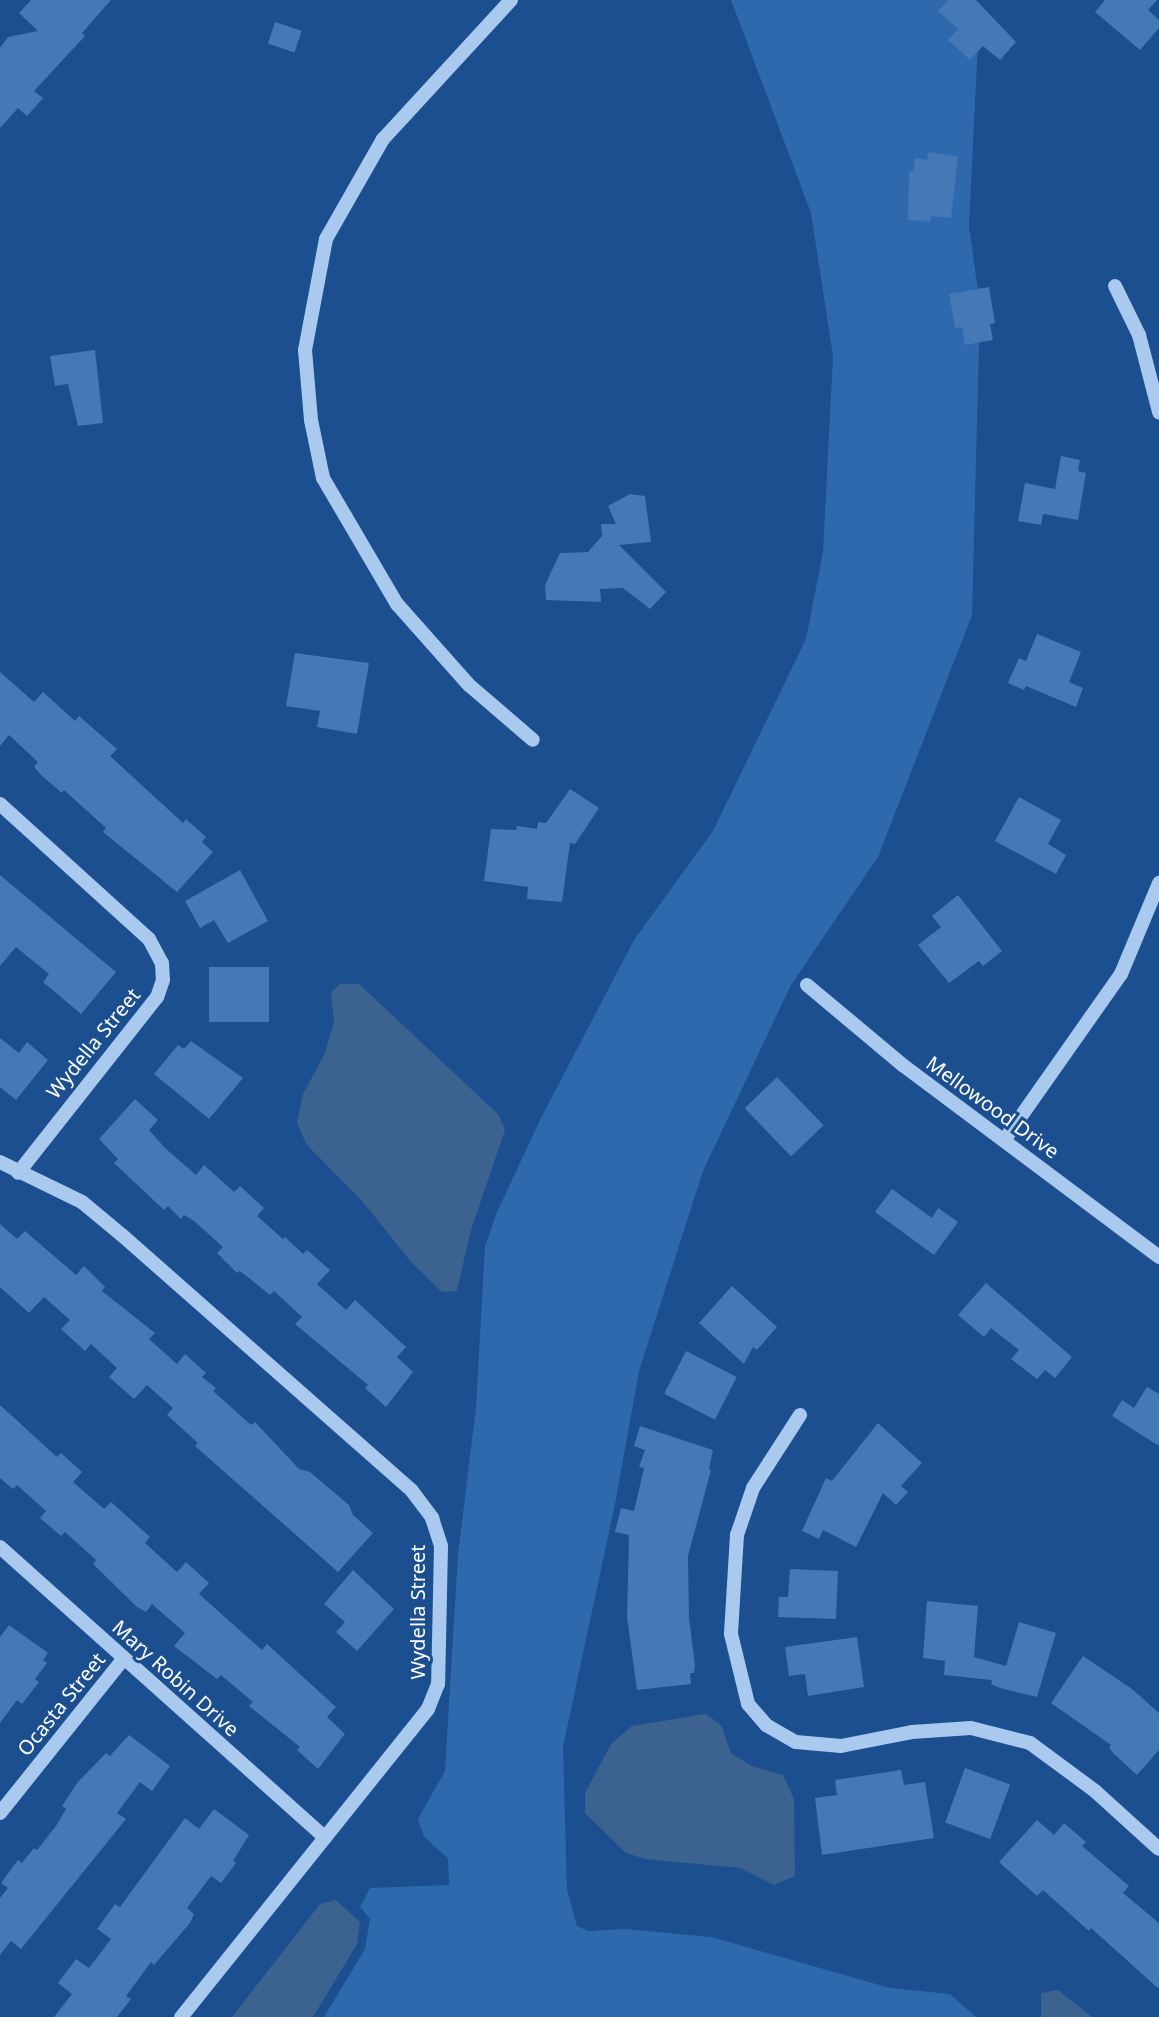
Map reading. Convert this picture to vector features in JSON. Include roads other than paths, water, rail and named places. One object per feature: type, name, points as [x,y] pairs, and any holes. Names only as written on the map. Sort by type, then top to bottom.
[{"type":"street","points":[[511,0],[383,139],[326,239],[305,350],[311,420],[323,478],[397,604],[469,685],[533,740]]},
{"type":"street","points":[[1115,286],[1139,335],[1159,412]]},
{"type":"street","name":"Wydella Street","points":[[0,804],[149,939],[162,963],[163,980],[157,997],[18,1173]]},
{"type":"street","points":[[1005,1139],[1121,974],[1159,883]]},
{"type":"street","name":"Mellowood Drive","points":[[807,985],[904,1066],[1159,1257]]},
{"type":"street","name":"Wydella Street","points":[[0,1162],[82,1202],[123,1236],[412,1491],[432,1518],[441,1546],[438,1684],[428,1709],[181,2017]]},
{"type":"street","points":[[800,1415],[753,1488],[737,1535],[731,1634],[748,1704],[766,1725],[796,1742],[841,1746],[912,1732],[971,1728],[1030,1743],[1095,1791],[1159,1849]]},
{"type":"street","name":"Mary Robin Drive","points":[[0,1547],[325,1838]]},
{"type":"street","name":"Ocasta Street","points":[[0,1813],[124,1658]]}]
